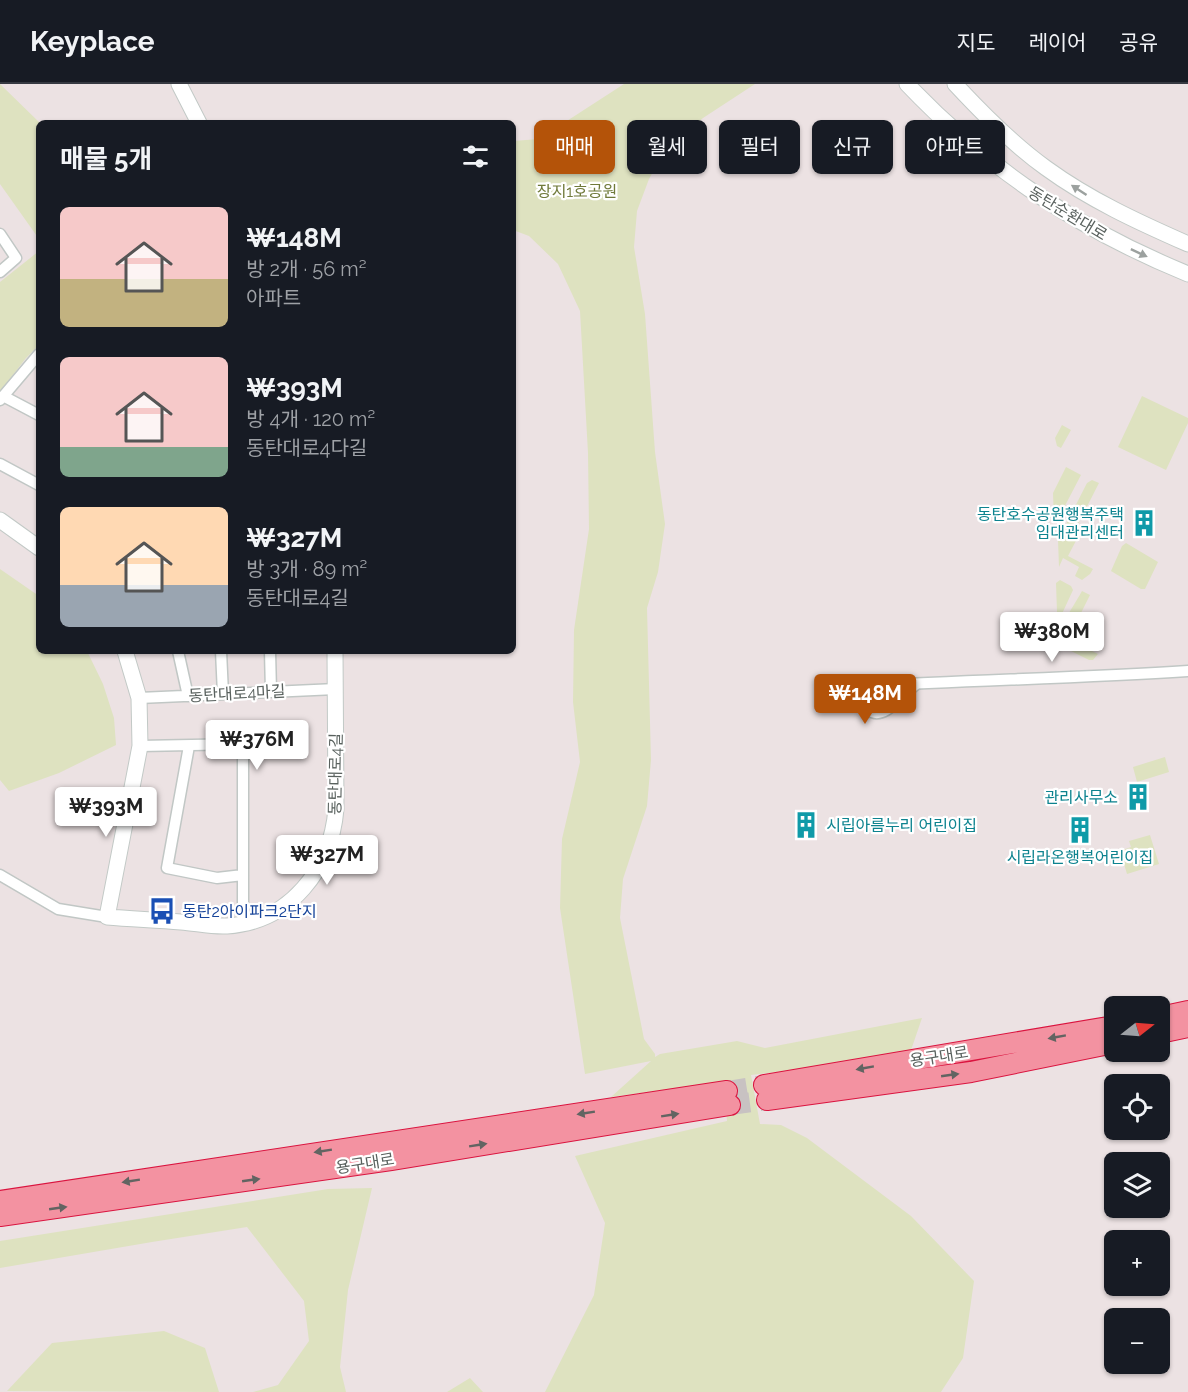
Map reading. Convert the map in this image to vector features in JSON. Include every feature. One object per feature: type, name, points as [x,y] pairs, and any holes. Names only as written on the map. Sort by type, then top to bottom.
[{"type":"highway","points":[[1170,1015],[1188,1011]]},
{"type":"highway","name":"용구대로","points":[[1104,1028],[766,1092],[971,1072],[1104,1045]]},
{"type":"highway","points":[[1170,1031],[1188,1028]]},
{"type":"highway","name":"용구대로","points":[[0,1216],[386,1151],[728,1098]]},
{"type":"highway","name":"용구대로","points":[[0,1201],[386,1151]]},
{"type":"street","points":[[179,84],[197,120]]},
{"type":"street","name":"동탄순환대로","points":[[907,84],[976,150],[1047,203],[1109,239],[1188,274]]},
{"type":"street","name":"동탄순환대로","points":[[955,84],[1045,167],[1087,195],[1125,216],[1188,244]]},
{"type":"street","points":[[0,234],[16,258],[0,272]]},
{"type":"street","points":[[36,358],[2,398],[36,414]]},
{"type":"street","points":[[0,464],[36,483]]},
{"type":"street","points":[[0,520],[36,546]]},
{"type":"street","points":[[0,875],[58,909],[107,917],[140,746],[139,698],[126,654]]},
{"type":"street","points":[[179,654],[188,696]]},
{"type":"street","points":[[220,654],[223,694]]},
{"type":"street","points":[[270,654],[272,692]]},
{"type":"street","name":"동탄대로4길","points":[[107,917],[207,926],[243,924],[263,917],[293,900],[306,887],[319,869],[329,846],[334,826],[336,809],[335,654]]},
{"type":"street","points":[[916,684],[908,689],[890,710],[873,713],[865,705],[863,692],[869,686],[1188,671]]},
{"type":"street","name":"동탄대로4마길","points":[[139,698],[336,689]]},
{"type":"street","points":[[140,746],[243,744],[243,924]]},
{"type":"street","points":[[189,746],[167,868],[217,878],[243,875]]},
{"type":"green space","points":[[0,84],[37,120],[36,235],[0,184]]},
{"type":"green space","name":"장지1호공원","points":[[624,84],[755,84],[701,120],[627,120],[627,174],[652,174],[637,211],[634,247],[645,314],[655,452],[665,524],[658,572],[647,608],[651,760],[647,806],[623,879],[620,918],[644,1039],[655,1057],[660,1054],[737,1041],[765,1048],[922,1018],[909,1056],[751,1075],[760,1124],[781,1125],[807,1138],[911,1216],[974,1281],[963,1358],[941,1392],[545,1392],[594,1295],[605,1223],[575,1156],[727,1121],[724,1082],[611,1097],[651,1061],[585,1074],[560,908],[562,839],[580,762],[573,702],[574,630],[589,529],[588,453],[580,311],[558,264],[529,236],[516,231],[516,141],[534,139],[534,174],[615,174],[615,120],[568,120]]},
{"type":"green space","points":[[36,253],[36,348],[0,392],[0,282]]},
{"type":"green space","points":[[1142,396],[1188,418],[1188,423],[1166,470],[1118,447]]},
{"type":"green space","points":[[1062,425],[1071,430],[1061,448],[1057,446],[1055,438]]},
{"type":"green space","points":[[1066,467],[1081,475],[1056,523],[1054,522],[1053,493]]},
{"type":"green space","points":[[1092,480],[1099,483],[1074,532],[1079,535],[1068,556],[1093,569],[1082,580],[1075,576],[1079,567],[1063,558],[1059,567],[1058,540],[1087,483]]},
{"type":"green space","points":[[1126,543],[1158,562],[1145,589],[1141,589],[1111,571],[1122,546]]},
{"type":"green space","points":[[0,569],[36,594],[36,654],[88,654],[103,684],[114,718],[116,745],[59,773],[9,791],[0,780]]},
{"type":"green space","points":[[1060,580],[1071,586],[1073,590],[1061,616],[1057,612],[1056,583]]},
{"type":"green space","points":[[1082,591],[1090,595],[1080,615],[1086,618],[1074,642],[1098,654],[1093,660],[1061,646],[1063,625]]},
{"type":"green space","points":[[1165,757],[1169,772],[1137,782],[1133,767]]},
{"type":"green space","points":[[1150,835],[1159,864],[1127,874],[1120,851],[1131,847],[1129,841]]},
{"type":"green space","points":[[372,1188],[348,1290],[340,1367],[346,1392],[253,1392],[278,1385],[309,1341],[304,1301],[247,1227],[0,1268],[0,1241],[328,1189]]},
{"type":"green space","points":[[164,1331],[205,1348],[219,1392],[7,1391],[52,1343]]},
{"type":"green space","points":[[470,1378],[483,1392],[447,1392]]},
{"type":"tunnel","points":[[727,1091],[764,1085]]},
{"type":"tunnel","points":[[730,1105],[767,1100]]},
{"type":"place","name":"동탄호수공원행복주택 임대관리센터","points":[[1144,523]]},
{"type":"place","name":"관리사무소","points":[[1138,797]]},
{"type":"place","name":"시립아름누리 어린이집","points":[[806,825]]},
{"type":"place","name":"시립라온행복어린이집","points":[[1080,830]]},
{"type":"place","name":"동탄2아이파크2단지","points":[[162,911]]}]
